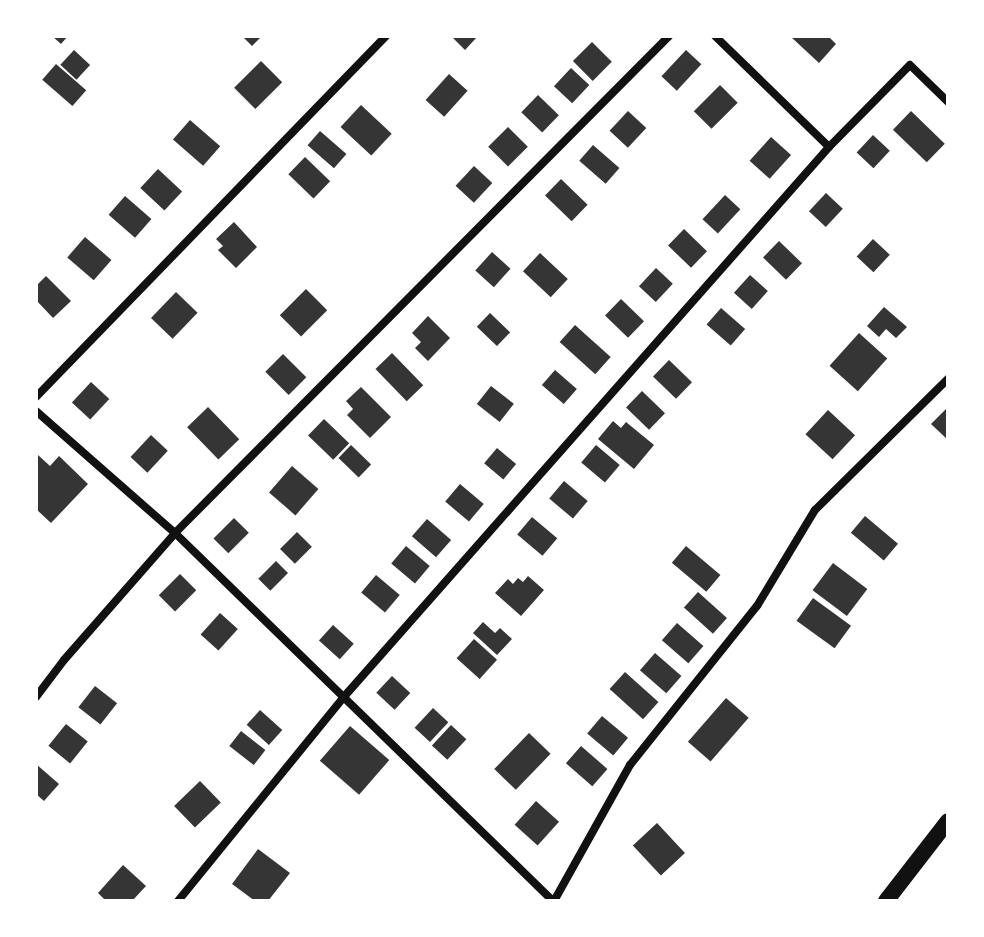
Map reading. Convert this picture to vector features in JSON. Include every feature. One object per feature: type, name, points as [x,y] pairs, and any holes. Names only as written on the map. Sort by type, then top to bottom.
[{"type":"main road","points":[[886,901],[948,821]]},
{"type":"street","points":[[36,397],[386,36]]},
{"type":"street","points":[[36,697],[64,660],[175,533],[669,36]]},
{"type":"street","points":[[715,36],[829,147]]},
{"type":"street","points":[[178,901],[342,699],[829,147],[910,65],[948,102]]},
{"type":"street","points":[[36,411],[175,533],[342,699],[553,901],[630,765],[757,606],[815,510],[948,379]]},
{"type":"building","points":[[52,36],[68,36],[61,44]]},
{"type":"building","points":[[242,36],[262,36],[252,46]]},
{"type":"building","points":[[451,36],[478,36],[465,50]]},
{"type":"building","points":[[790,36],[828,36],[836,44],[819,63]]},
{"type":"building","points":[[592,42],[612,62],[593,81],[573,61]]},
{"type":"building","points":[[74,50],[90,65],[76,80],[60,65]]},
{"type":"building","points":[[686,50],[701,64],[677,91],[661,76]]},
{"type":"building","points":[[261,61],[282,82],[255,109],[234,88]]},
{"type":"building","points":[[56,64],[86,90],[72,106],[42,80]]},
{"type":"building","points":[[571,68],[589,85],[572,103],[554,86]]},
{"type":"building","points":[[449,74],[468,91],[444,117],[426,100]]},
{"type":"building","points":[[720,85],[738,103],[712,129],[694,111]]},
{"type":"building","points":[[538,95],[559,115],[542,132],[521,112]]},
{"type":"building","points":[[361,105],[392,134],[371,156],[341,127]]},
{"type":"building","points":[[628,111],[646,128],[628,148],[610,131]]},
{"type":"building","points":[[911,111],[945,144],[927,162],[893,130]]},
{"type":"building","points":[[190,120],[220,146],[203,166],[173,140]]},
{"type":"building","points":[[508,127],[528,147],[508,167],[488,147]]},
{"type":"building","points":[[320,131],[346,154],[334,168],[308,145]]},
{"type":"building","points":[[873,135],[890,151],[873,168],[857,153]]},
{"type":"building","points":[[771,137],[791,155],[770,179],[750,161]]},
{"type":"building","points":[[593,145],[619,168],[606,184],[579,161]]},
{"type":"building","points":[[305,157],[330,181],[314,199],[288,174]]},
{"type":"building","points":[[474,166],[492,183],[474,203],[456,186]]},
{"type":"building","points":[[158,169],[182,192],[164,211],[140,188]]},
{"type":"building","points":[[561,179],[588,205],[572,221],[545,196]]},
{"type":"building","points":[[826,193],[843,209],[826,227],[809,211]]},
{"type":"building","points":[[725,195],[740,209],[718,233],[702,219]]},
{"type":"building","points":[[125,196],[151,219],[135,238],[109,215]]},
{"type":"building","points":[[234,222],[257,247],[236,268],[218,250],[223,246],[216,239]]},
{"type":"building","points":[[684,229],[707,251],[691,268],[668,246]]},
{"type":"building","points":[[85,237],[111,260],[94,280],[67,257]]},
{"type":"building","points":[[873,239],[890,255],[873,272],[857,257]]},
{"type":"building","points":[[779,241],[802,263],[786,280],[763,258]]},
{"type":"building","points":[[492,252],[511,269],[494,287],[475,271]]},
{"type":"building","points":[[540,253],[568,279],[551,297],[523,271]]},
{"type":"building","points":[[656,268],[673,284],[656,302],[639,286]]},
{"type":"building","points":[[750,275],[768,291],[752,309],[734,293]]},
{"type":"building","points":[[46,276],[71,301],[53,318],[36,300],[36,286]]},
{"type":"building","points":[[306,289],[327,310],[301,336],[280,315]]},
{"type":"building","points":[[176,292],[198,313],[173,339],[151,318]]},
{"type":"building","points":[[621,299],[644,321],[628,338],[605,316]]},
{"type":"building","points":[[884,307],[907,327],[896,338],[886,329],[879,337],[867,326]]},
{"type":"building","points":[[721,308],[745,329],[731,346],[707,325]]},
{"type":"building","points":[[490,313],[510,332],[497,346],[477,327]]},
{"type":"building","points":[[428,316],[450,338],[428,361],[415,348],[421,342],[412,333]]},
{"type":"building","points":[[575,325],[611,357],[595,374],[560,342]]},
{"type":"building","points":[[859,333],[887,358],[858,391],[830,366]]},
{"type":"building","points":[[392,353],[423,385],[407,401],[375,369]]},
{"type":"building","points":[[283,354],[306,377],[289,395],[265,372]]},
{"type":"building","points":[[669,360],[692,382],[676,399],[653,377]]},
{"type":"building","points":[[555,370],[577,389],[564,404],[542,385]]},
{"type":"building","points":[[91,382],[109,399],[90,420],[72,402]]},
{"type":"building","points":[[491,386],[514,404],[500,422],[477,404]]},
{"type":"building","points":[[361,387],[391,417],[370,438],[347,415],[353,409],[346,401]]},
{"type":"building","points":[[642,391],[665,413],[649,430],[626,408]]},
{"type":"building","points":[[208,407],[239,439],[218,460],[187,427]]},
{"type":"building","points":[[948,407],[948,440],[931,424]]},
{"type":"building","points":[[828,410],[855,435],[833,459],[805,434]]},
{"type":"building","points":[[324,419],[349,443],[333,460],[308,436]]},
{"type":"building","points":[[613,421],[621,428],[626,422],[654,445],[634,469],[598,439]]},
{"type":"building","points":[[151,435],[168,451],[147,473],[131,457]]},
{"type":"building","points":[[351,445],[371,464],[359,477],[338,458]]},
{"type":"building","points":[[596,445],[620,465],[605,483],[581,463]]},
{"type":"building","points":[[497,448],[516,464],[503,479],[484,463]]},
{"type":"building","points":[[38,455],[50,466],[59,456],[88,484],[51,523],[36,509]]},
{"type":"building","points":[[292,466],[318,489],[295,515],[269,492]]},
{"type":"building","points":[[564,481],[588,501],[573,519],[549,499]]},
{"type":"building","points":[[460,484],[484,504],[469,522],[445,502]]},
{"type":"building","points":[[865,516],[898,544],[884,560],[851,533]]},
{"type":"building","points":[[532,517],[557,538],[542,556],[517,535]]},
{"type":"building","points":[[234,518],[249,533],[228,553],[213,539]]},
{"type":"building","points":[[427,519],[451,540],[436,557],[412,536]]},
{"type":"building","points":[[297,532],[312,547],[295,564],[280,549]]},
{"type":"building","points":[[406,546],[430,566],[415,584],[391,564]]},
{"type":"building","points":[[686,546],[720,575],[706,592],[672,563]]},
{"type":"building","points":[[276,561],[288,573],[270,591],[258,579]]},
{"type":"building","points":[[833,563],[867,589],[847,616],[813,590]]},
{"type":"building","points":[[180,574],[196,590],[175,611],[159,595]]},
{"type":"building","points":[[376,575],[400,595],[385,613],[361,593]]},
{"type":"building","points":[[528,576],[544,590],[521,616],[495,593],[508,579],[513,584],[518,578],[523,582]]},
{"type":"building","points":[[698,592],[727,618],[713,634],[684,608]]},
{"type":"building","points":[[813,598],[851,626],[835,648],[797,621]]},
{"type":"building","points":[[220,613],[238,629],[218,651],[201,635]]},
{"type":"building","points":[[483,622],[495,633],[500,628],[512,639],[497,655],[473,633]]},
{"type":"building","points":[[677,623],[703,646],[688,663],[662,640]]},
{"type":"building","points":[[333,625],[354,644],[340,659],[319,641]]},
{"type":"building","points":[[474,639],[497,660],[480,679],[457,658]]},
{"type":"building","points":[[655,653],[681,676],[666,693],[640,670]]},
{"type":"building","points":[[625,672],[658,702],[643,719],[610,689]]},
{"type":"building","points":[[392,676],[410,693],[395,710],[376,693]]},
{"type":"building","points":[[95,686],[117,703],[100,725],[78,707]]},
{"type":"building","points":[[726,698],[749,718],[711,761],[688,742]]},
{"type":"building","points":[[433,708],[448,722],[430,742],[415,728]]},
{"type":"building","points":[[260,710],[282,730],[269,745],[247,725]]},
{"type":"building","points":[[602,716],[628,738],[613,755],[587,734]]},
{"type":"building","points":[[66,724],[88,742],[70,763],[48,746]]},
{"type":"building","points":[[451,725],[466,739],[447,760],[432,745]]},
{"type":"building","points":[[350,726],[389,760],[359,795],[320,761]]},
{"type":"building","points":[[241,731],[265,750],[254,765],[229,746]]},
{"type":"building","points":[[529,733],[551,754],[516,790],[494,769]]},
{"type":"building","points":[[581,746],[607,769],[592,786],[566,763]]},
{"type":"building","points":[[36,764],[59,784],[44,801],[36,794]]},
{"type":"building","points":[[200,781],[221,803],[195,828],[174,806]]},
{"type":"building","points":[[536,801],[559,822],[538,846],[515,825]]},
{"type":"building","points":[[657,823],[685,853],[661,875],[633,846]]},
{"type":"building","points":[[258,849],[290,873],[268,901],[255,901],[232,884]]},
{"type":"building","points":[[123,865],[146,886],[132,901],[106,901],[98,893]]}]
